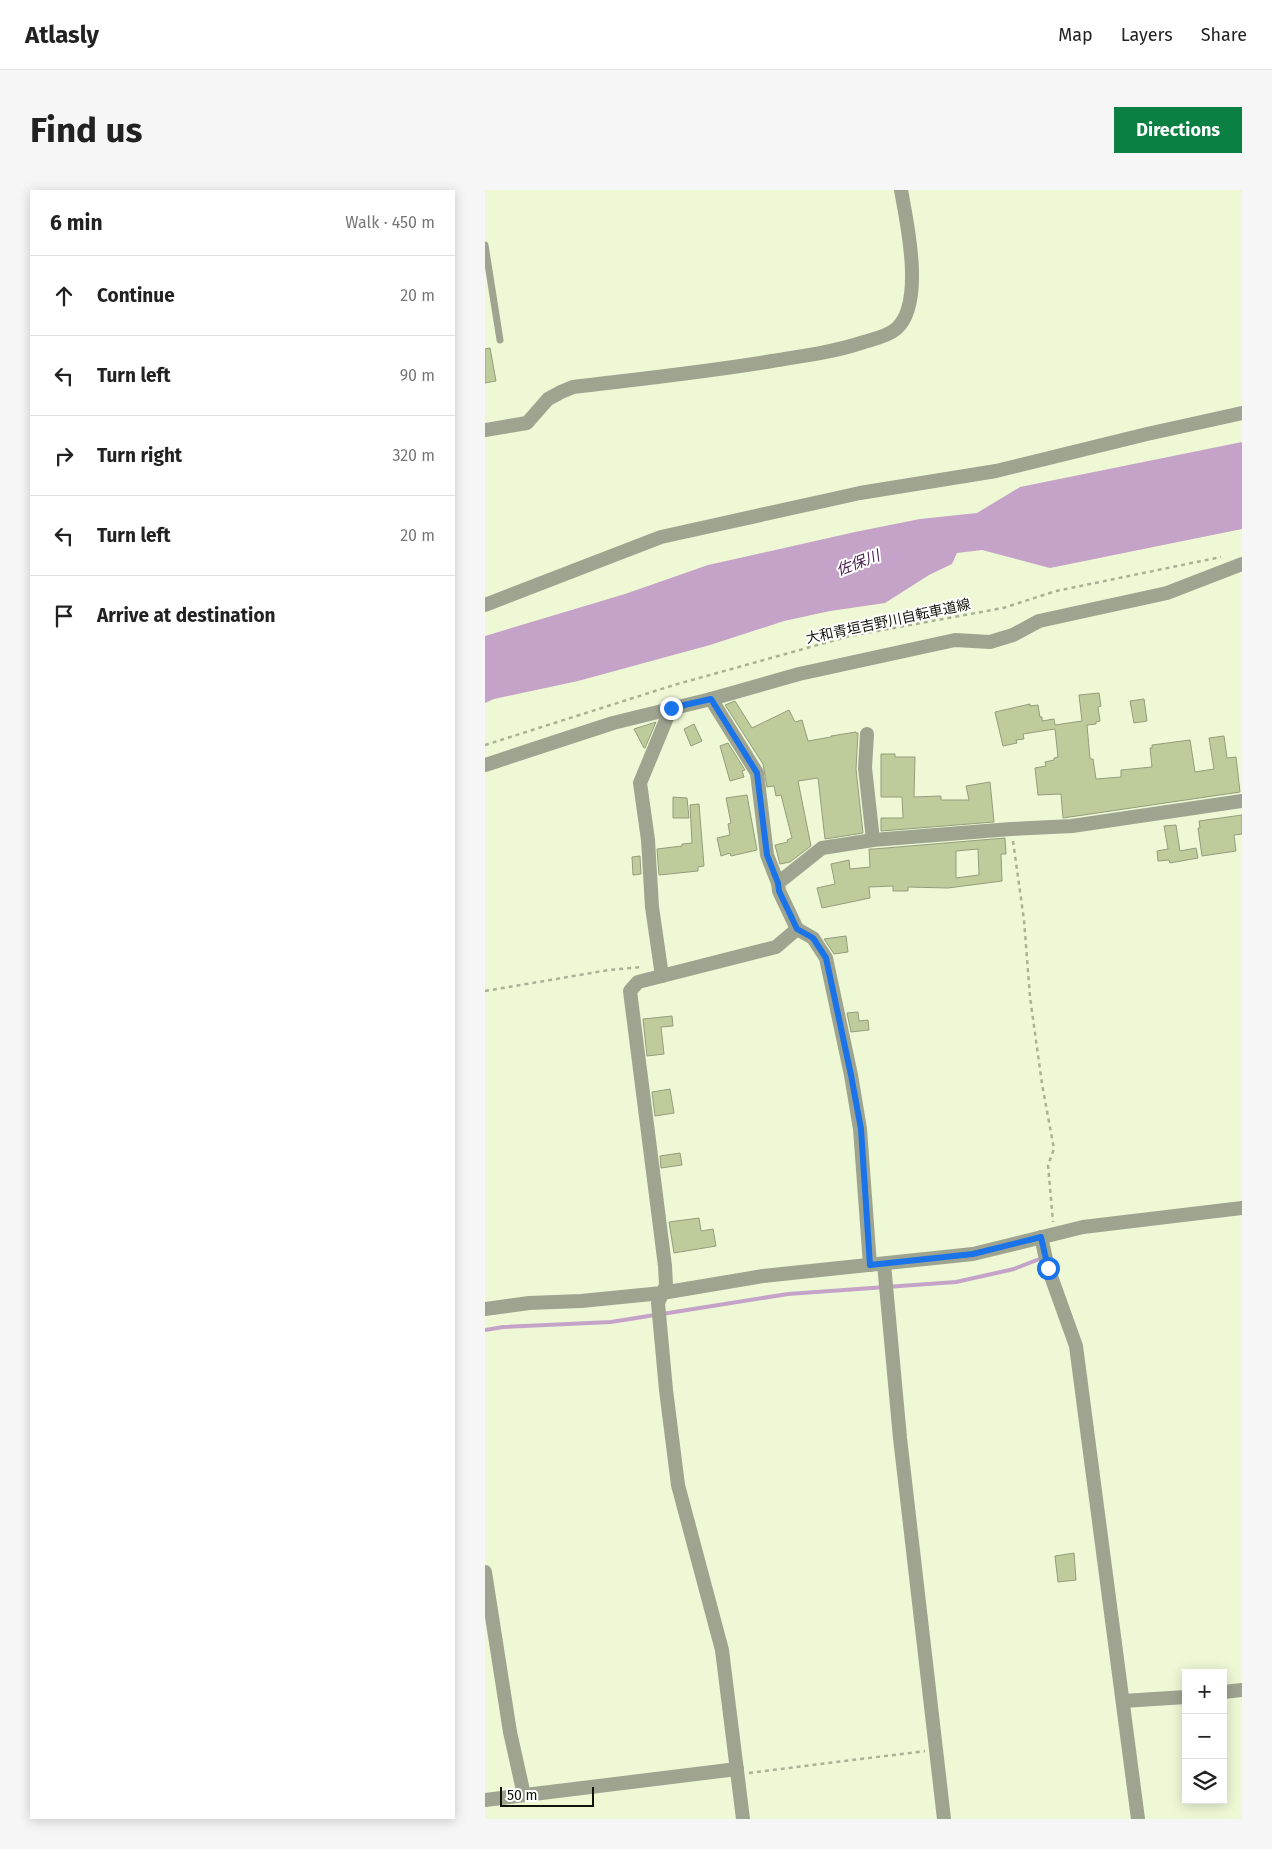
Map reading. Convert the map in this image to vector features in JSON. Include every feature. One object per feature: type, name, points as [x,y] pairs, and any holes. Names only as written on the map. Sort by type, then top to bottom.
[{"type":"street","points":[[485,430],[527,423],[549,400],[573,387],[743,366],[839,350],[879,338],[896,329],[906,314],[910,298],[913,268],[901,190]]},
{"type":"street","points":[[485,604],[661,537],[860,493],[996,470],[1242,413]]},
{"type":"street","points":[[485,765],[613,723],[711,699],[799,674],[955,640],[990,642],[1013,635],[1039,621],[1167,593],[1242,564]]},
{"type":"street","points":[[711,699],[757,773],[767,855],[778,883],[779,891],[797,929],[813,938],[826,958],[829,968],[861,1129],[900,1438],[944,1819]]},
{"type":"street","points":[[662,976],[652,907],[649,840],[640,783],[671,708]]},
{"type":"street","points":[[867,734],[865,768],[873,840]]},
{"type":"street","points":[[778,883],[822,848],[873,840],[1072,826],[1242,801]]},
{"type":"street","points":[[743,1819],[722,1650],[678,1485],[666,1390],[658,1303],[666,1285],[665,1266],[630,991],[638,982],[776,947],[797,929]]},
{"type":"street","points":[[485,1309],[529,1303],[581,1301],[662,1293],[763,1276],[973,1254],[1057,1232],[1242,1208]]},
{"type":"street","points":[[1041,1237],[1048,1268],[1076,1346],[1138,1819]]},
{"type":"street","points":[[485,1572],[510,1732],[523,1795]]},
{"type":"street","points":[[1227,1692],[1242,1690]]},
{"type":"street","points":[[1123,1701],[1182,1697]]},
{"type":"street","points":[[485,1800],[737,1772]]},
{"type":"lane","points":[[485,245],[500,340]]},
{"type":"path","name":"大和青垣吉野川自転車道線","points":[[485,745],[674,684],[850,636],[1003,608],[1056,591],[1224,556]]},
{"type":"path","points":[[1011,829],[1024,920],[1030,997],[1042,1084],[1054,1150],[1048,1165],[1053,1222],[1057,1232]]},
{"type":"path","points":[[485,991],[609,970],[648,966],[662,976]]},
{"type":"path","points":[[737,1772],[936,1749]]},
{"type":"water","name":"佐保川","points":[[1242,442],[1242,529],[1050,568],[982,550],[957,553],[952,564],[929,575],[885,603],[830,611],[784,621],[710,645],[578,681],[494,699],[485,703],[485,636],[625,594],[708,565],[920,519],[977,513],[1020,487]]},
{"type":"building","points":[[490,348],[496,381],[485,383],[485,349]]},
{"type":"building","points":[[1099,693],[1101,706],[1098,707],[1100,721],[1096,722],[1096,724],[1087,725],[1090,759],[1093,759],[1096,779],[1121,777],[1121,770],[1152,767],[1150,748],[1152,748],[1152,745],[1190,740],[1195,772],[1214,769],[1209,738],[1224,736],[1227,758],[1236,757],[1240,792],[1063,818],[1061,794],[1038,795],[1035,768],[1046,766],[1045,762],[1058,757],[1055,729],[1023,734],[1024,739],[1016,740],[1017,743],[1003,746],[995,712],[1030,704],[1030,706],[1038,705],[1042,721],[1054,719],[1055,725],[1082,721],[1079,695]]},
{"type":"building","points":[[1144,699],[1147,721],[1134,723],[1130,701]]},
{"type":"building","points":[[735,701],[752,728],[789,710],[795,722],[802,720],[808,741],[858,733],[856,769],[863,833],[825,839],[818,778],[798,781],[811,846],[790,862],[780,864],[775,845],[788,842],[787,840],[792,838],[781,795],[776,796],[774,786],[767,787],[763,764],[725,705]]},
{"type":"building","points":[[656,722],[645,748],[644,748],[634,729]]},
{"type":"building","points":[[694,724],[702,741],[691,746],[684,729]]},
{"type":"building","points":[[728,743],[745,770],[742,771],[744,777],[730,781],[720,746]]},
{"type":"building","points":[[881,754],[895,754],[895,757],[915,757],[914,797],[941,796],[941,800],[969,800],[966,786],[990,782],[994,822],[881,831],[881,818],[903,818],[902,797],[881,797]]},
{"type":"building","points":[[747,795],[757,850],[731,856],[730,853],[721,856],[717,838],[730,835],[728,824],[731,823],[726,798]]},
{"type":"building","points":[[673,797],[687,798],[689,818],[673,818]]},
{"type":"building","points":[[699,804],[704,866],[698,867],[698,871],[659,875],[657,849],[692,843],[690,805]]},
{"type":"building","points":[[1242,815],[1242,834],[1234,835],[1236,851],[1202,856],[1198,828],[1200,828],[1199,821]]},
{"type":"building","points":[[1176,825],[1180,851],[1196,848],[1198,858],[1170,863],[1169,860],[1158,861],[1157,851],[1168,849],[1164,826]]},
{"type":"building","points":[[1005,838],[1006,854],[1001,854],[1002,881],[948,888],[908,887],[908,891],[893,891],[893,886],[869,887],[870,898],[822,908],[817,888],[835,884],[831,864],[849,860],[850,869],[870,867],[869,849]],"holes":[[[978,849],[979,875],[956,878],[956,851]]]},
{"type":"building","points":[[640,856],[641,874],[633,875],[632,857]]},
{"type":"building","points":[[846,936],[848,952],[834,954],[824,939]]},
{"type":"building","points":[[858,1012],[859,1021],[868,1020],[869,1030],[851,1032],[847,1013]]},
{"type":"building","points":[[672,1016],[673,1026],[661,1027],[664,1054],[647,1056],[643,1019]]},
{"type":"building","points":[[670,1089],[674,1113],[655,1116],[652,1092]]},
{"type":"building","points":[[680,1153],[682,1165],[661,1168],[660,1156]]},
{"type":"building","points":[[699,1218],[701,1231],[713,1229],[716,1246],[674,1253],[669,1222]]},
{"type":"building","points":[[1074,1553],[1076,1580],[1058,1582],[1055,1556]]},
{"type":"waterway","points":[[662,1314],[788,1294],[956,1282],[1014,1269],[1042,1258]]},
{"type":"waterway","points":[[485,1330],[503,1327],[611,1322],[655,1315]]},
{"type":"route","points":[[671,708],[711,699],[757,773],[767,855],[778,883],[779,891],[797,929],[813,938],[826,958],[861,1129],[870,1265],[973,1254],[1041,1237],[1048,1268]]}]
